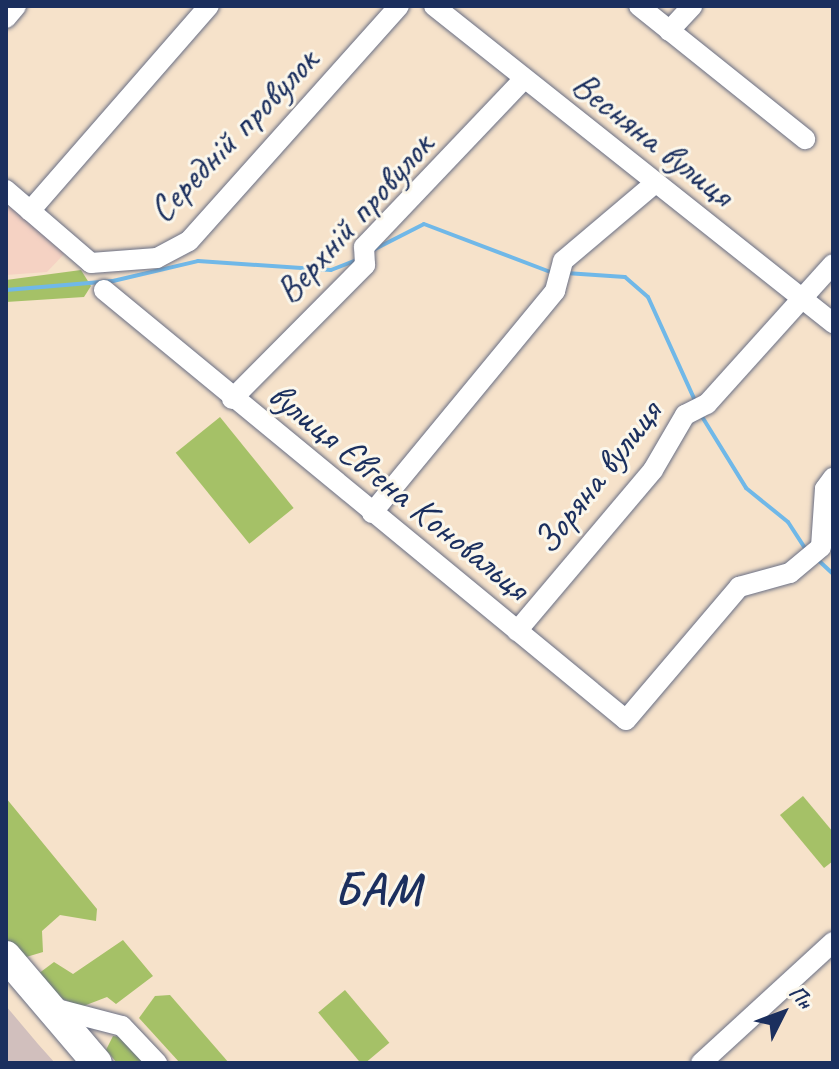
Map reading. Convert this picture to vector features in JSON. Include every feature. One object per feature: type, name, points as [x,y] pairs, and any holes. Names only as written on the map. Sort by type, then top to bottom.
[{"type":"highway","points":[[6,956],[97,1063]]},
{"type":"street","points":[[6,18],[16,6]]},
{"type":"street","points":[[6,190],[30,211],[209,6]]},
{"type":"street","name":"Середній провулок","points":[[30,211],[91,263],[157,258],[189,241],[399,6]]},
{"type":"street","name":"Весняна вулиця","points":[[434,6],[523,80],[833,323]]},
{"type":"street","points":[[639,6],[805,139]]},
{"type":"street","points":[[669,31],[692,6]]},
{"type":"street","name":"Верхній провулок","points":[[232,399],[523,80]]},
{"type":"street","points":[[372,513],[555,291],[563,261],[654,184]]},
{"type":"street","name":"Зоряна вулиця","points":[[517,631],[653,470],[685,415],[707,404],[833,264]]},
{"type":"street","name":"вулиця Євгена Коновальця","points":[[104,290],[128,314],[626,720],[739,587],[790,573],[821,547],[825,489],[833,478]]},
{"type":"street","points":[[701,1063],[833,942]]},
{"type":"street","points":[[49,1007],[122,1026],[157,1063]]},
{"type":"shaded area","points":[[6,204],[66,252],[47,272],[6,275]]},
{"type":"shaded area","points":[[6,1006],[38,1044],[55,1063],[6,1063]]},
{"type":"green space","points":[[81,270],[91,286],[84,297],[6,302],[6,280]]},
{"type":"green space","points":[[220,417],[294,508],[249,544],[176,453]]},
{"type":"green space","points":[[803,796],[833,832],[833,861],[824,868],[780,815]]},
{"type":"green space","points":[[6,798],[97,909],[96,921],[60,915],[42,931],[43,952],[23,958],[6,939]]},
{"type":"green space","points":[[123,940],[153,976],[116,1004],[107,997],[81,1007],[56,996],[38,974],[54,962],[73,974]]},
{"type":"green space","points":[[345,990],[389,1043],[365,1063],[361,1063],[318,1012]]},
{"type":"green space","points":[[170,995],[229,1063],[180,1063],[139,1018],[155,996]]},
{"type":"green space","points":[[113,1036],[121,1037],[145,1063],[117,1063],[106,1050]]},
{"type":"waterway","points":[[371,251],[424,224],[553,273]]},
{"type":"waterway","points":[[6,290],[113,281],[198,261],[331,270],[357,260]]},
{"type":"waterway","points":[[566,273],[625,277],[648,297],[696,403]]},
{"type":"waterway","points":[[701,415],[746,488],[788,522],[807,551]]},
{"type":"waterway","points":[[817,559],[833,574]]},
{"type":"district","name":"БАМ","points":[[378,889]]}]
